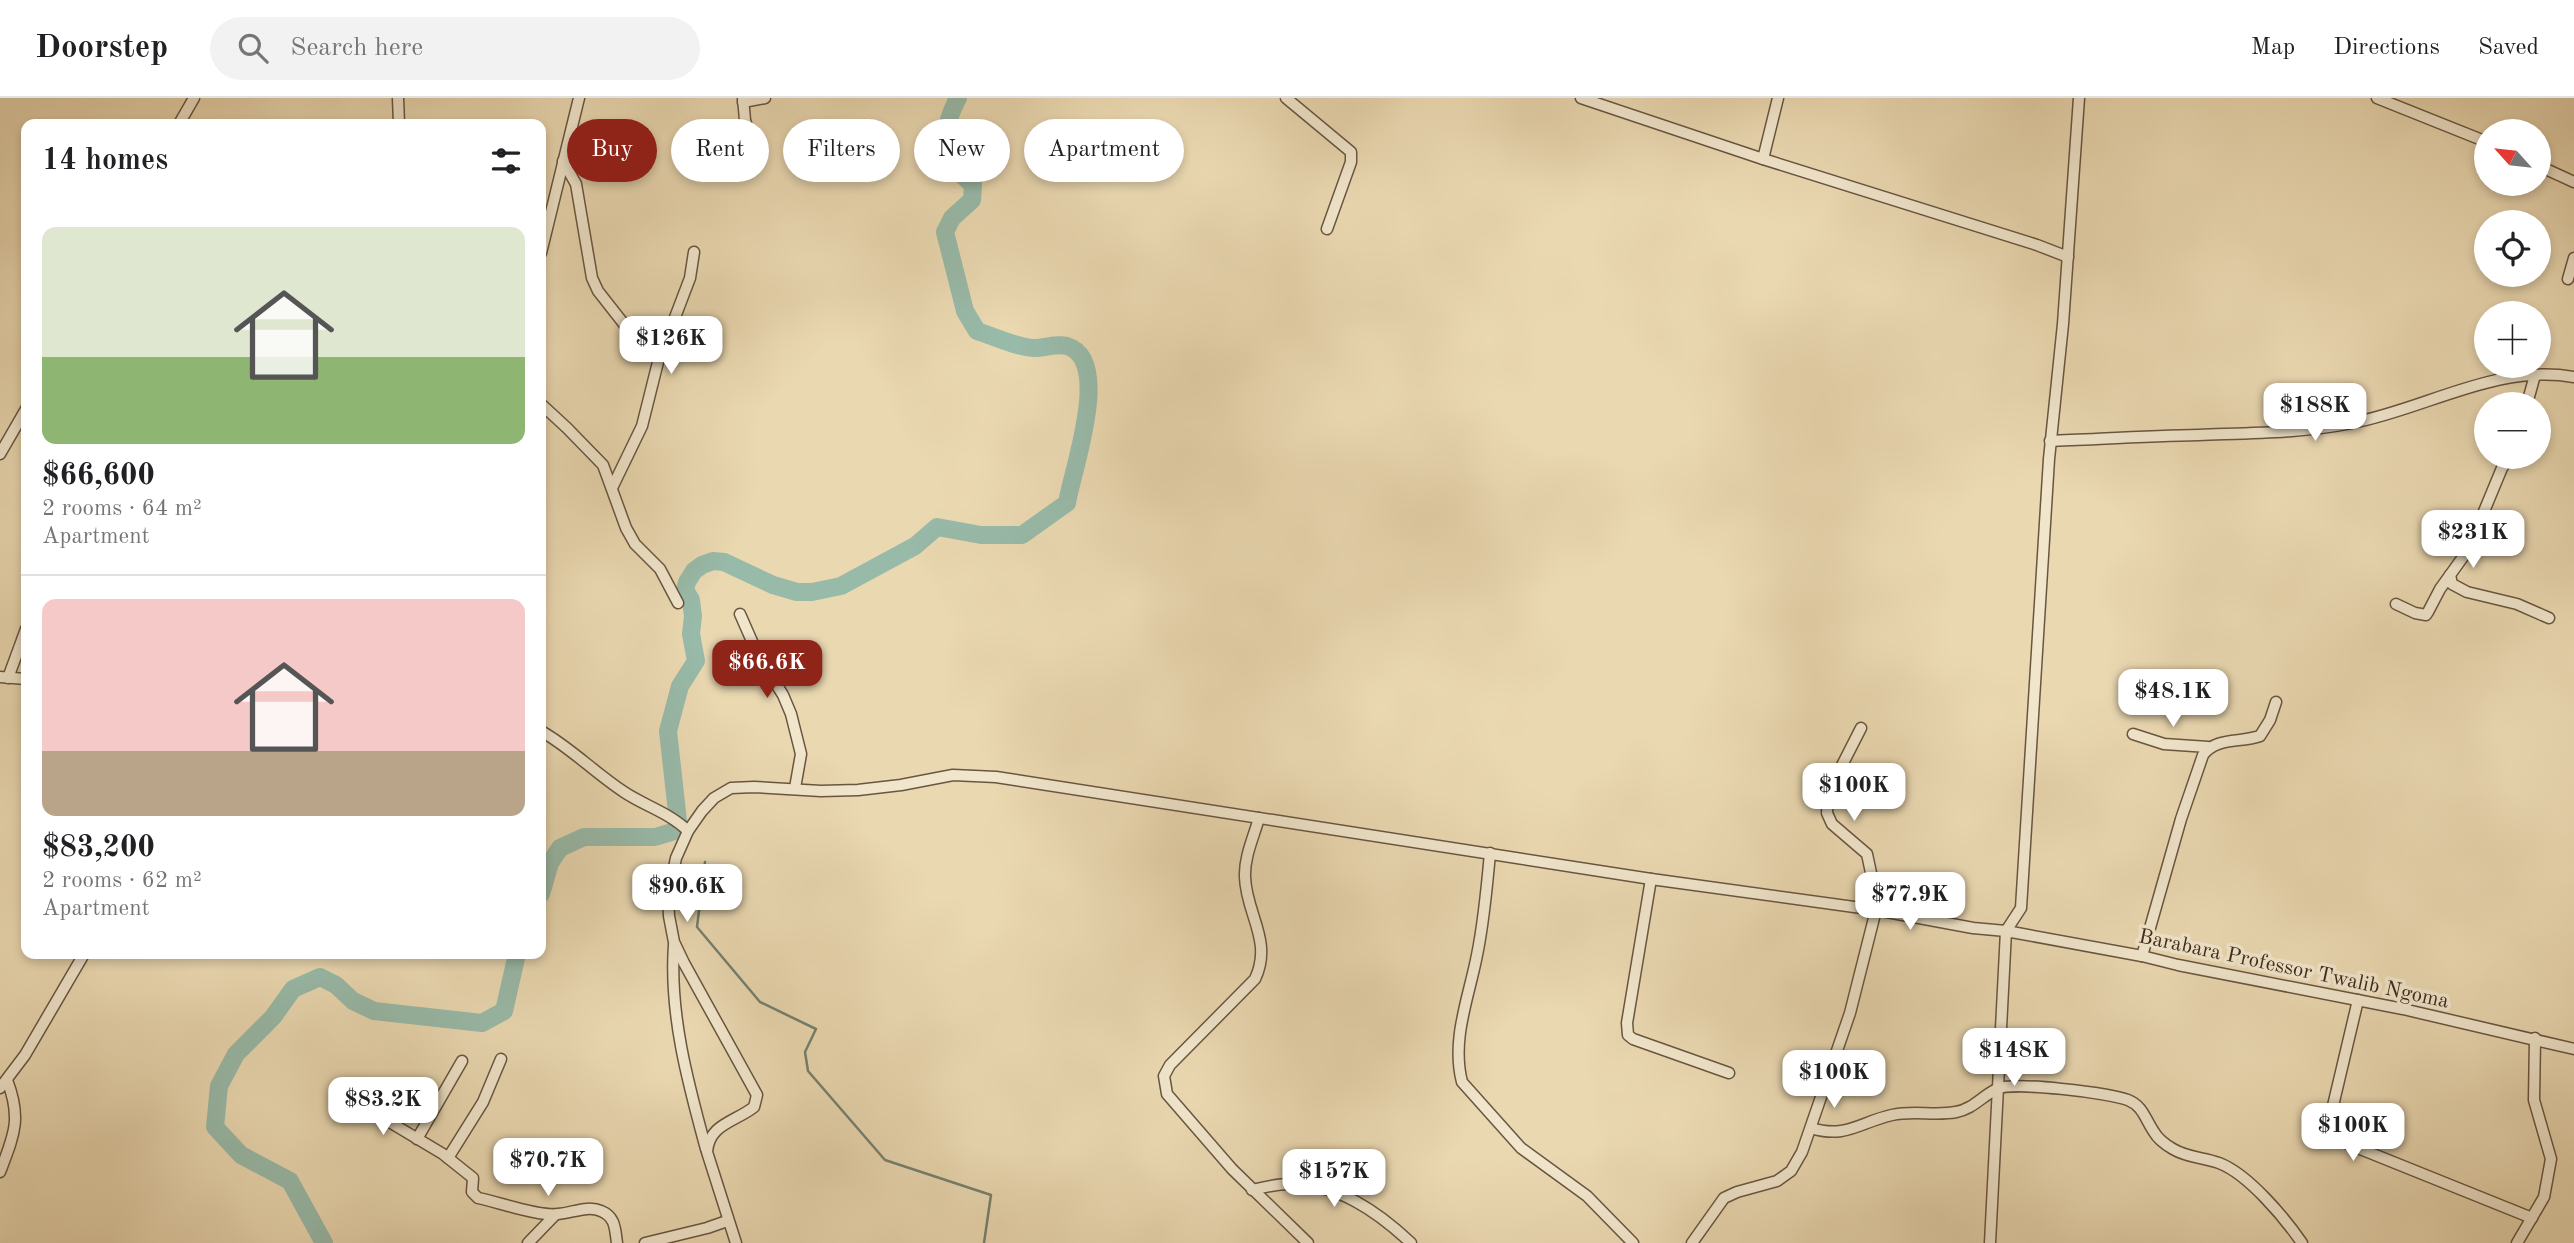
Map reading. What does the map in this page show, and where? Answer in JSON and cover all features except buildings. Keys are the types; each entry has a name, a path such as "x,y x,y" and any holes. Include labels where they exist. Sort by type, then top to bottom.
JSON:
{"street":[{"path":"182,119 194,98"},
{"path":"398,98 399,119"},
{"path":"546,232 579,98"},
{"path":"745,119 743,100 765,98"},
{"path":"1286,98 1351,152 1352,162 1327,229"},
{"path":"1581,98 1604,102 1763,159 2068,257"},
{"path":"1763,159 1777,98"},
{"path":"1990,1243 2006,931 2021,908 2050,441 2068,257 2079,98"},
{"path":"2377,98 2474,137"},
{"path":"2409,110 2414,98"},
{"path":"563,161 576,184 592,278 598,291 631,333"},
{"path":"2552,172 2574,182"},
{"path":"612,488 642,426 658,362 690,278 694,252"},
{"path":"2568,279 2574,258"},
{"path":"2551,374 2574,377"},
{"path":"2050,441 2274,433 2352,423 2504,378"},
{"path":"546,409 603,466 626,528 635,544 660,569 678,603"},
{"path":"0,454 21,418"},
{"path":"2396,604 2426,615 2468,550 2502,469"},
{"path":"2450,575 2452,584 2467,592 2517,604 2549,618"},
{"path":"740,614 758,655 783,695 791,714 801,754 795,788"},
{"path":"4,678 21,640"},
{"path":"2133,734 2164,744 2208,747 2259,736 2270,720 2276,702"},
{"path":"1692,1243 1724,1198 1777,1181 1791,1171 1811,1128 1850,1013 1877,910 1867,854 1832,824 1827,813 1832,785 1861,728"},
{"path":"546,734 626,794 678,821 688,831"},
{"path":"2142,956 2181,819 2208,747"},
{"name":"Barabara Professor Twalib Ngoma","path":"674,942 668,896 676,858 688,831 702,811 714,798 731,788 858,790 953,775 996,776 1651,879 2006,931 2358,1000 2574,1049"},
{"path":"1259,818 1245,875 1262,945 1261,965 1255,979 1170,1065 1164,1076 1167,1094 1252,1190 1308,1243"},
{"path":"1490,853 1486,902 1477,956 1459,1033 1458,1068 1462,1082 1521,1148 1587,1196 1633,1243"},
{"path":"1651,879 1627,1023 1628,1035 1729,1073"},
{"path":"674,942 757,1095 751,1110 728,1121 711,1135 707,1152"},
{"path":"674,942 673,964 682,1053 707,1152 736,1243"},
{"path":"0,1172 13,1136 17,1112 4,1084 25,1055 81,959"},
{"path":"2358,1000 2332,1110 2338,1135 2348,1144 2532,1218"},
{"path":"2517,1243 2544,1196 2551,1159 2534,1100 2535,1038"},
{"path":"448,1158 483,1102 501,1059"},
{"path":"417,1139 462,1062"},
{"path":"1811,1128 1837,1132 1853,1130 1893,1115 1955,1112 1979,1102 1998,1087 2048,1087 2126,1099 2135,1103 2146,1116 2158,1137 2185,1156 2217,1162 2240,1176 2278,1213 2300,1242"},
{"path":"336,1090 448,1158 473,1178 472,1192 478,1198 555,1215 587,1209 601,1211 612,1220 617,1243"},
{"path":"1252,1190 1287,1183 1329,1189 1375,1213 1412,1243"},
{"path":"528,1243 555,1215"},
{"path":"645,1243 727,1221"}],"waterway":[{"path":"546,877 550,863 560,848 584,837 655,837 675,831 678,821 668,731 680,686 696,661 691,634 691,600 685,590 694,571 702,565 713,561 724,562 773,585 797,592 812,592 841,586 915,546 937,527 981,535 1022,535 1067,503 1086,418 1089,393 1087,372 1080,355 1067,346 1020,346 977,331 965,311 945,232 952,218 972,200 973,185 954,165 946,145 945,134 958,98"},
{"path":"705,862 697,927 760,1002 816,1029 805,1052 808,1071 885,1160 991,1195 984,1243"},
{"path":"324,1243 290,1181 241,1155 215,1127 219,1086 236,1054 273,1017 293,989 320,977 336,985 353,1001 374,1011 482,1023 504,1011 516,959"}]}
